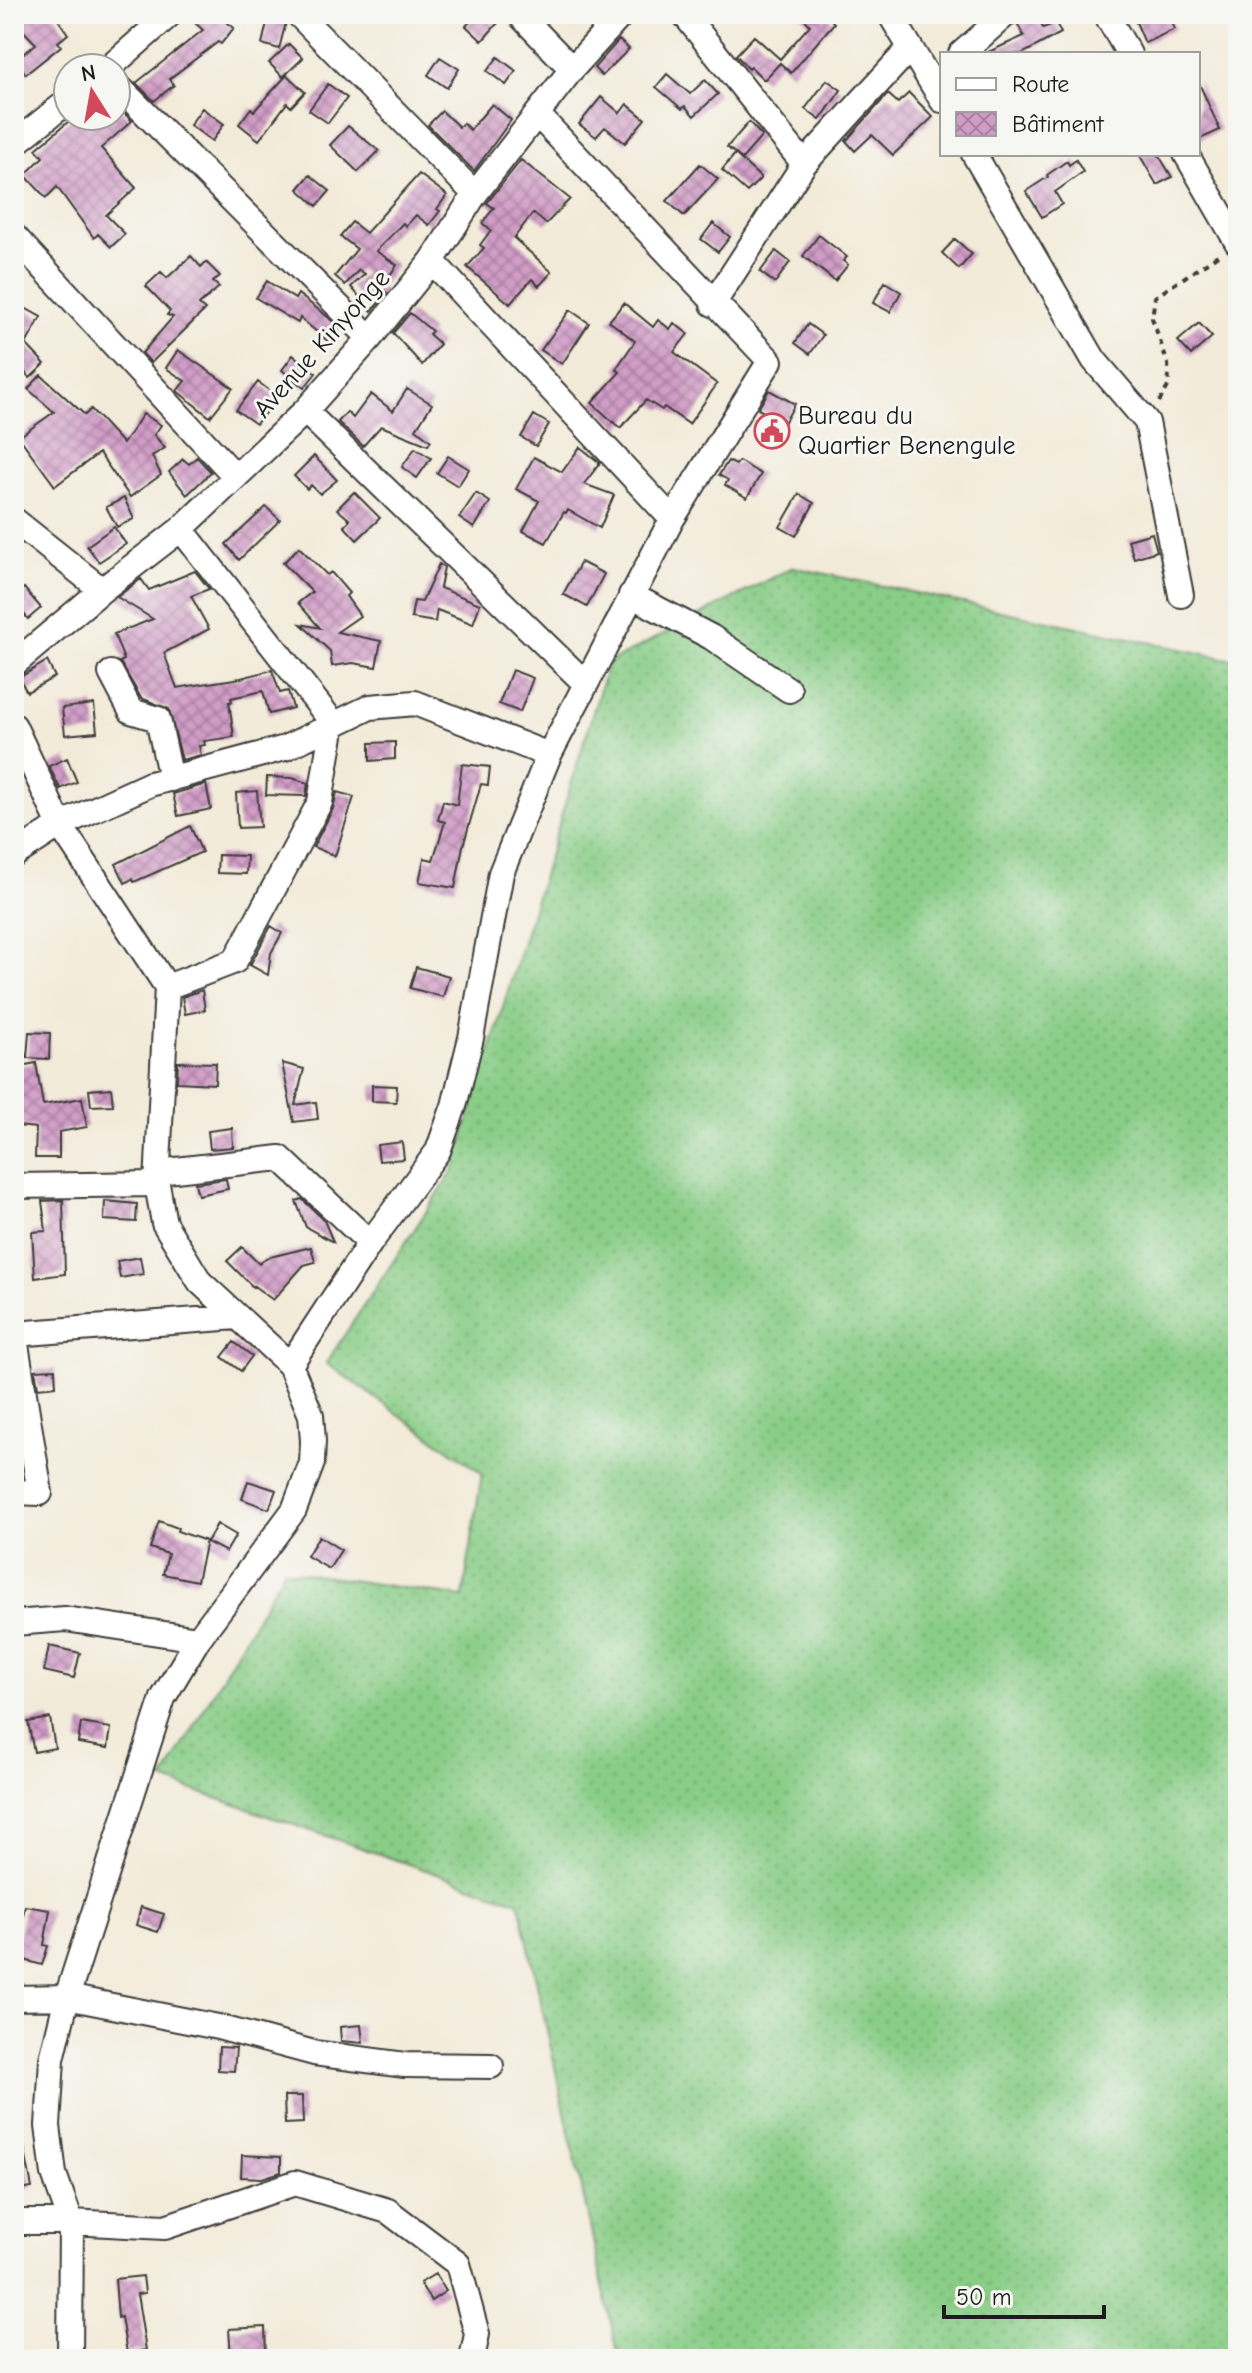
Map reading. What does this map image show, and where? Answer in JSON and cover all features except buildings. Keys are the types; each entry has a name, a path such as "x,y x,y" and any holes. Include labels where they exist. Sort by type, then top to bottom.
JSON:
{"street":[{"path":"127,52 170,14"},
{"path":"298,14 475,194"},
{"path":"519,14 572,69"},
{"name":"Avenue Kinyonge","path":"14,664 181,529 305,411 370,338 432,261 475,194 572,69 622,14"},
{"path":"684,14 804,164"},
{"path":"890,14 910,48 938,84"},
{"path":"963,52 1006,14"},
{"path":"1106,14 1128,52"},
{"path":"713,304 804,164 910,48"},
{"path":"132,100 370,338"},
{"path":"14,144 52,114"},
{"path":"290,1365 370,1243 438,1151 454,1106 471,1038 501,873 549,755 672,519 770,361 537,114"},
{"path":"975,156 1094,360 1147,422 1181,595"},
{"path":"1187,156 1237,242"},
{"path":"14,236 236,477"},
{"path":"432,261 672,519"},
{"path":"305,411 586,684"},
{"path":"14,520 102,590"},
{"path":"167,987 235,961 320,802 333,723 181,529"},
{"path":"631,595 711,637 789,690"},
{"path":"111,673 131,711 158,719 171,779"},
{"path":"14,855 60,825 150,784 285,748 370,707 415,703 549,755"},
{"path":"14,726 60,825 167,987 158,1178 164,1223 200,1282 290,1365 311,1415 312,1463 294,1510 198,1639 163,1698 67,1997 52,2059 48,2126 54,2174 71,2222 70,2359"},
{"path":"14,1186 158,1178 280,1158 370,1243"},
{"path":"14,1492 40,1493 14,1333 237,1317"},
{"path":"14,1623 65,1619 198,1639"},
{"path":"14,1998 67,1997 218,2027 314,2053 405,2065 491,2066"},
{"path":"14,2222 165,2227 295,2183 388,2211 458,2264 477,2334 472,2359"}],"path":[{"path":"1147,422 1169,385 1168,364 1152,318 1155,297 1237,242"}],"green space":[{"path":"793,567 1238,661 1238,2359 619,2359 519,1902 163,1780 284,1570 463,1597 482,1473 326,1363 453,1171 608,663"}],"place":[{"name":"Bureau du Quartier Benengule","path":"772,431"}]}
